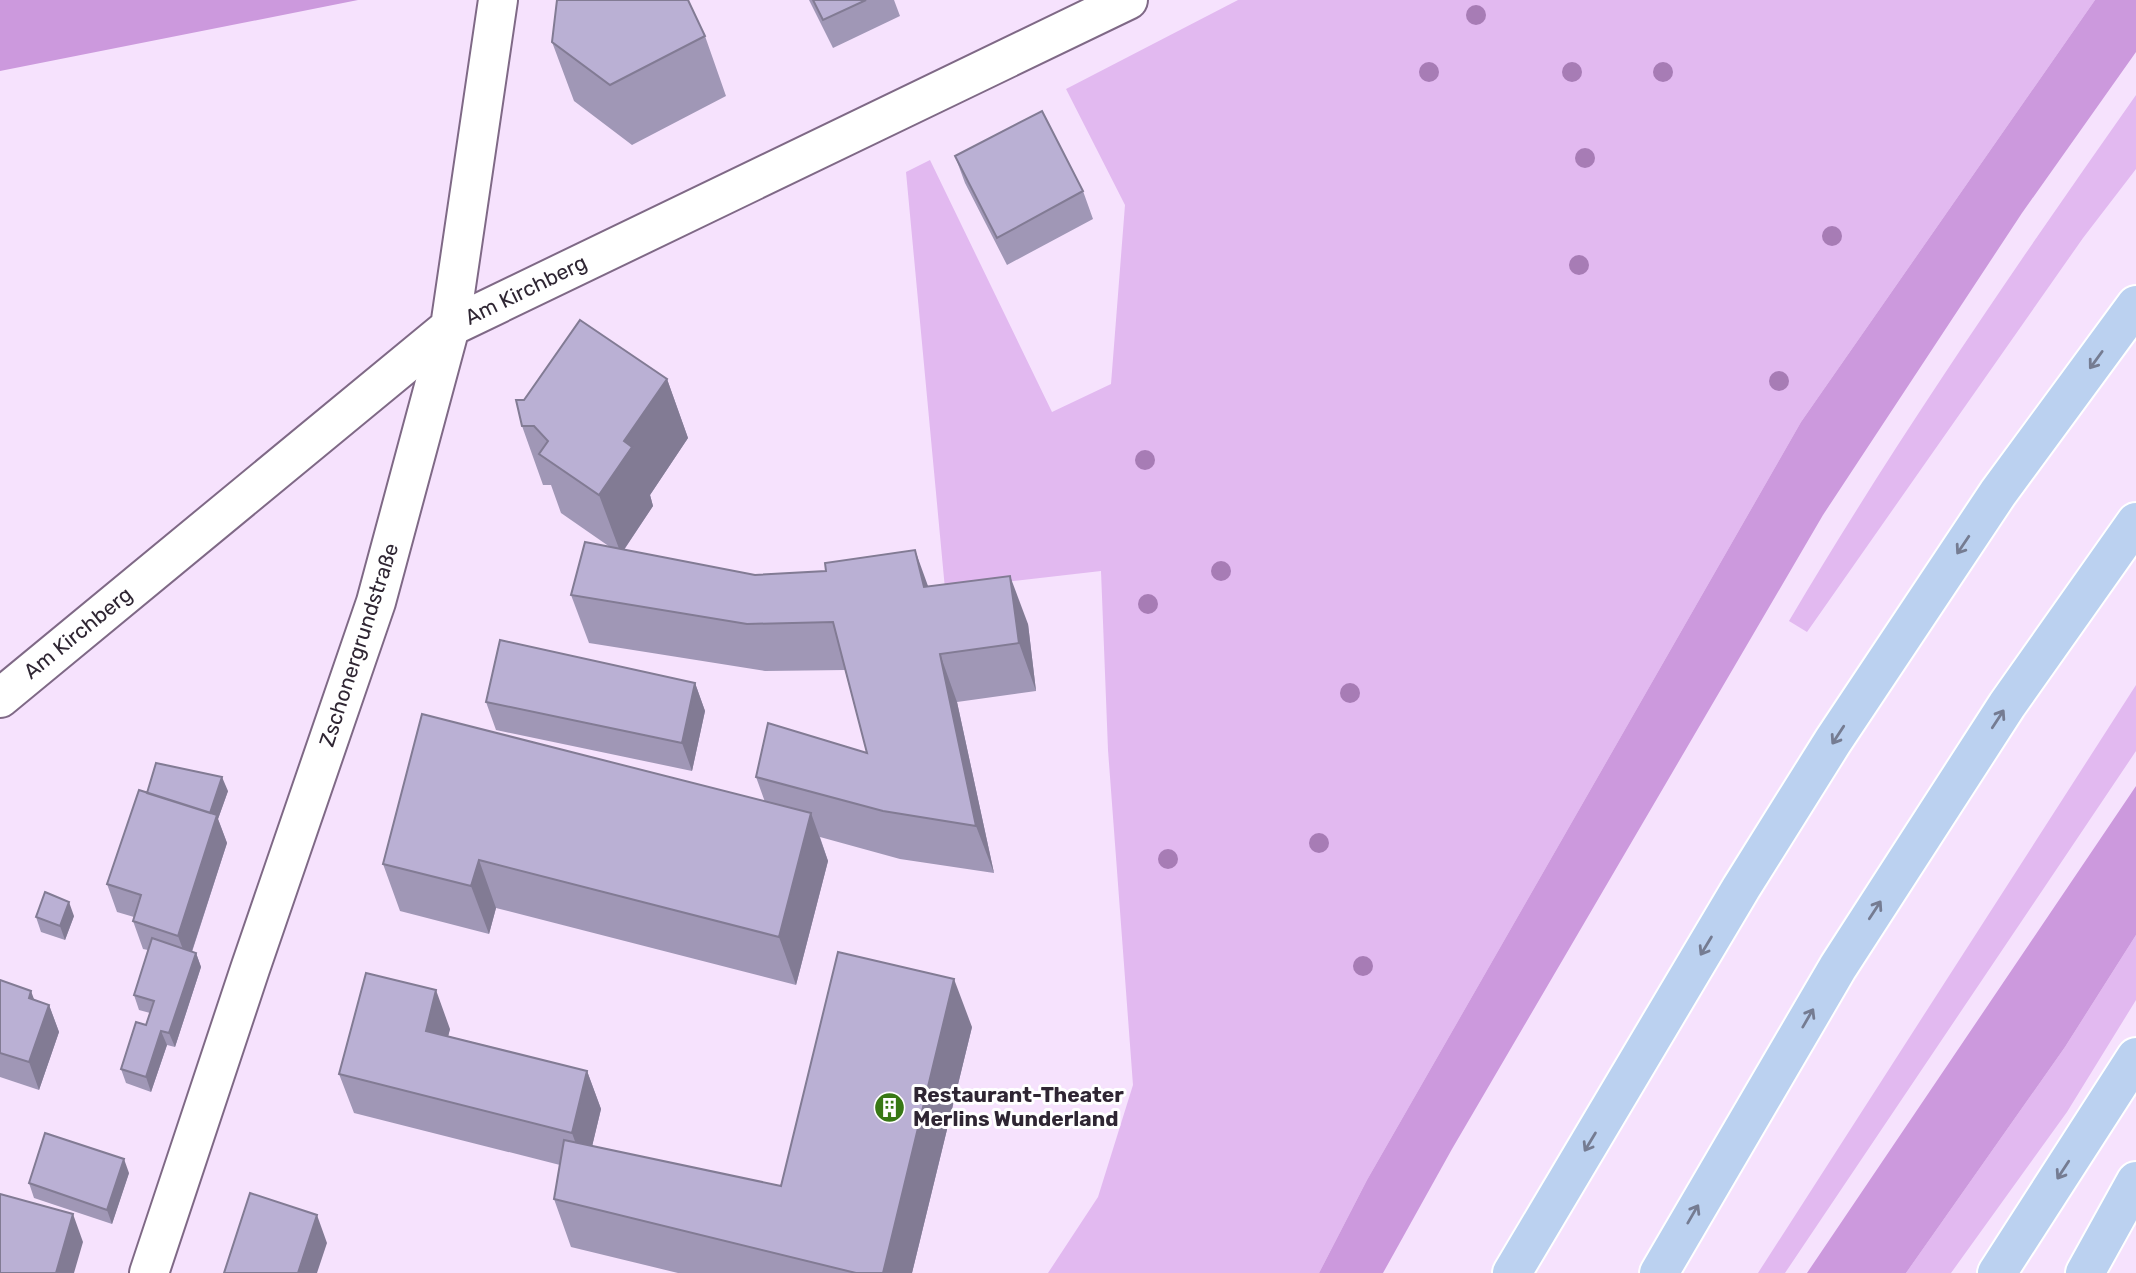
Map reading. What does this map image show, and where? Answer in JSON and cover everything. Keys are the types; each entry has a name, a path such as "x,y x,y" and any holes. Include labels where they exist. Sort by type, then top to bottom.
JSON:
{"highway":[{"path":"1511,1273 1734,899 1833,741 1998,493 2136,305"},
{"path":"1659,1273 1845,956 2007,705 2136,522"},
{"path":"1997,1273 2136,1057"},
{"path":"2085,1273 2136,1181"}],"street":[{"name":"Zschonergrundstraße","path":"149,1273 376,602 450,327 498,0"},
{"name":"Am Kirchberg","path":"0,698 450,327 1128,0"}],"shaded area":[{"path":"0,0 358,0 0,71"},
{"path":"1238,0 2095,0 1801,422 1367,1180 1319,1273 1048,1273 1098,1197 1133,1085 1108,750 1101,571 945,589 906,172 930,160 1052,412 1111,384 1125,205 1066,89"},
{"path":"2095,0 2136,0 2136,52 2022,213 1823,515 1452,1149 1383,1273 1319,1273 1367,1180 1801,422"},
{"path":"2136,95 2136,169 2083,238 1807,632 1789,621 1871,487 1957,355"},
{"path":"2136,685 2136,751 1785,1273 1758,1273"},
{"path":"2136,786 2136,935 2065,1047 1906,1273 1807,1273"},
{"path":"2136,935 2136,1000 2067,1112 1951,1273 1906,1273 2065,1047"}],"building":[{"path":"557,0 688,0 705,36 610,85 552,42"},
{"path":"813,0 866,0 823,20"},
{"path":"1042,111 1083,191 997,238 955,156"},
{"path":"580,320 667,379 624,441 632,447 599,495 539,454 548,441 534,426 522,426 516,400 524,400"},
{"path":"585,542 755,575 826,571 825,563 915,550 924,587 1010,576 1019,643 940,654 976,826 883,811 756,777 768,723 867,753 833,622 747,624 571,595"},
{"path":"500,640 695,683 682,743 486,702"},
{"path":"422,714 811,813 779,937 479,860 471,886 383,864"},
{"path":"156,763 222,777 210,813 147,793"},
{"path":"139,790 217,815 178,936 133,921 141,895 107,884"},
{"path":"45,892 69,902 60,926 36,917"},
{"path":"152,938 196,953 169,1033 161,1031 146,1077 121,1069 136,1022 146,1025 154,1001 134,995"},
{"path":"838,952 954,979 883,1273 856,1273 554,1199 564,1140 781,1186"},
{"path":"366,973 436,990 426,1031 587,1071 572,1133 339,1074"},
{"path":"0,980 31,991 29,998 49,1005 29,1062 0,1053"},
{"path":"45,1133 124,1159 107,1210 29,1183"},
{"path":"250,1193 317,1215 298,1273 224,1273"},
{"path":"0,1194 73,1214 56,1273 0,1273"}],"place":[{"name":"Restaurant-Theater Merlins Wunderland","path":"890,1107"}]}
